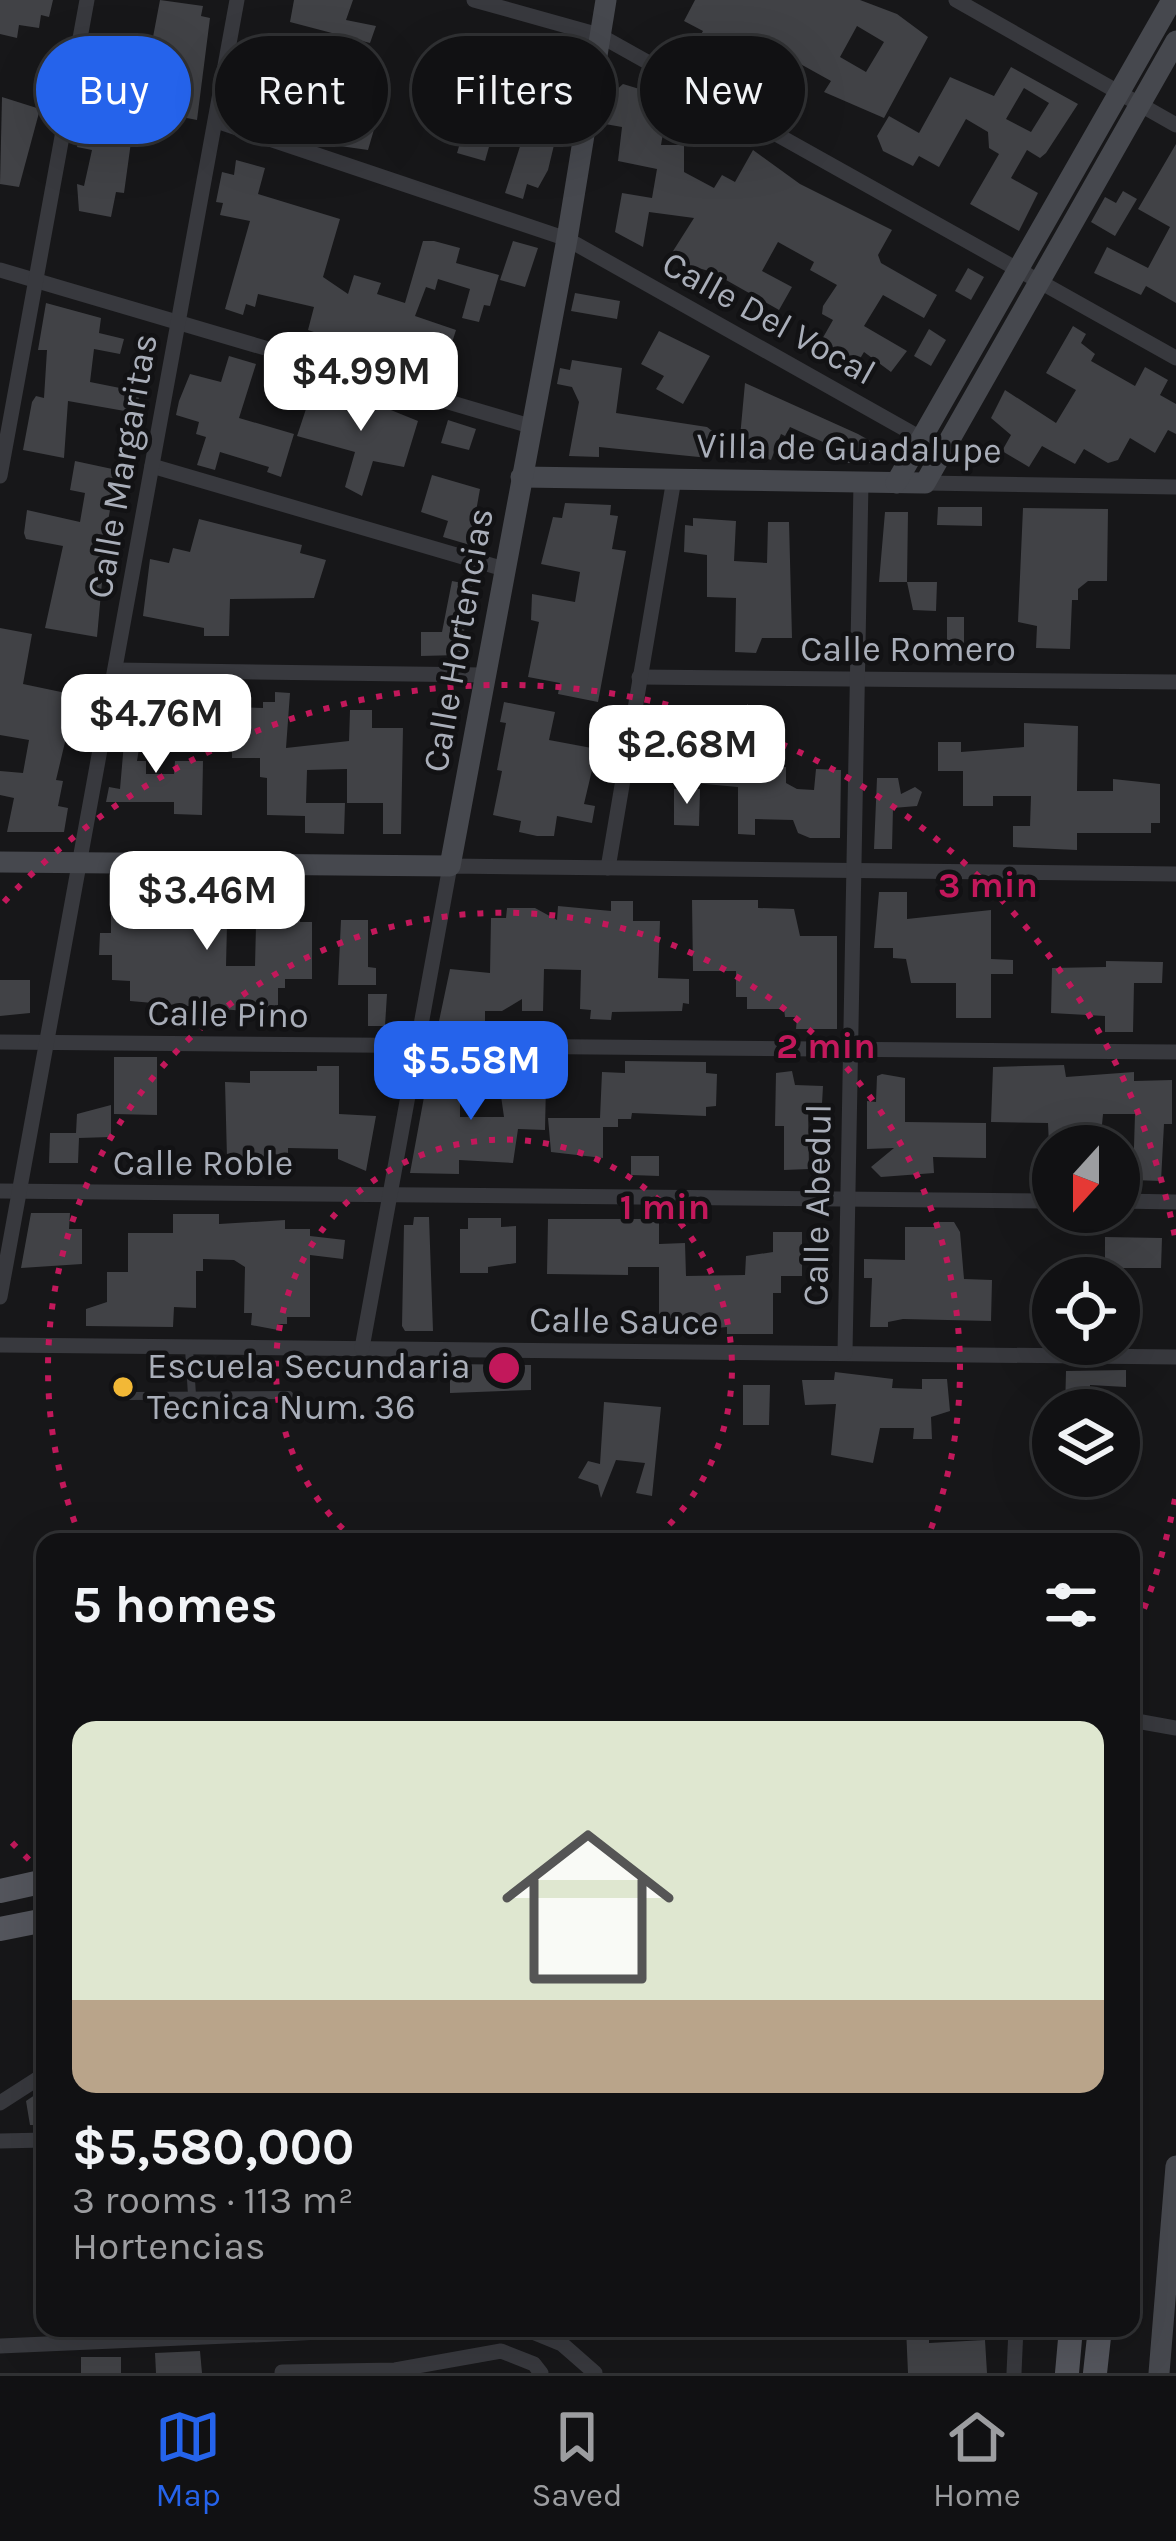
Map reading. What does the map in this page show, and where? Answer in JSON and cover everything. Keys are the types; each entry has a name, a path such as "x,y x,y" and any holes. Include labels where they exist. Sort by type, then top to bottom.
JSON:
{"main road":[{"path":"0,1891 36,1883"},
{"path":"0,1928 36,1922"},
{"path":"1067,2373 1070,2337"},
{"path":"1094,2373 1099,2337"}],"street":[{"path":"0,476 86,0"},
{"name":"Calle Margaritas","path":"231,36 237,0"},
{"path":"474,0 599,35 1176,358"},
{"name":"Calle Hortencias","path":"450,866 567,239 606,0"},
{"path":"956,0 1176,125"},
{"path":"896,483 1172,0"},
{"path":"925,483 1176,41"},
{"name":"Calle Margaritas","path":"0,1297 215,126"},
{"name":"Calle Del Vocal","path":"284,144 567,239 942,450"},
{"path":"0,270 530,426"},
{"path":"152,466 504,569"},
{"name":"Villa de Guadalupe","path":"521,477 1176,487"},
{"path":"608,868 674,479"},
{"name":"Calle Abedul","path":"845,1353 861,482"},
{"path":"115,670 484,675"},
{"name":"Calle Romero","path":"640,677 1176,682"},
{"path":"0,862 1176,874"},
{"path":"362,1348 450,866"},
{"name":"Calle Pino","path":"0,1042 1176,1052"},
{"name":"Calle Roble","path":"0,1191 1032,1201"},
{"path":"1140,1201 1176,1202"},
{"name":"Calle Sauce","path":"0,1345 1176,1357"},
{"path":"1140,1722 1176,1728"},
{"path":"0,2103 36,2080"},
{"path":"0,2141 36,2140"},
{"path":"1160,2373 1176,2166"},
{"path":"0,2346 206,2337"},
{"path":"545,2337 562,2344 595,2373"},
{"path":"1014,2373 1016,2337"},
{"path":"282,2372 395,2370 501,2351 534,2364 541,2373"}],"lane":[{"path":"189,1346 192,1395"},
{"path":"129,1396 289,1395"}],"building":[{"path":"0,0 53,0 49,17 41,15 39,28 19,25 17,38 0,34"},
{"path":"160,0 203,6 201,16 210,18 197,120 191,119 191,36 153,36"},
{"path":"294,0 353,0 346,20 376,26 372,36 343,36 290,22"},
{"path":"695,0 860,0 897,14 928,37 884,118 824,92 831,81 805,67 805,36 700,36 703,31 684,21","holes":["857,26 884,42 866,72 840,57"]},
{"path":"1011,67 1078,104 1046,153 1040,158 1027,150 1011,178 1038,193 1019,231 970,204 999,154 989,148 988,132 966,119 939,167 919,156 913,166 883,151 877,136 889,116 919,133 950,77 994,96","holes":["1024,88 1049,103 1031,132 1006,119"]},
{"path":"623,84 640,89 640,144 684,145 684,172 714,188 722,175 735,182 753,150 800,184 892,230 878,255 881,263 937,295 924,318 883,295 864,326 907,351 891,372 864,352 858,362 821,341 833,320 822,314 823,306 837,285 810,270 814,262 778,242 762,271 792,287 779,310 712,272 668,259 694,218 649,212 643,247 615,232 622,193 652,198 657,169 618,161 622,127 616,126 616,90"},
{"path":"2,97 36,108 36,124 19,187 0,184"},
{"path":"131,144 124,193 116,192 111,217 79,211 77,184 84,186 92,150 77,147"},
{"path":"341,144 370,144 368,150"},
{"path":"460,144 490,144 485,161 457,153"},
{"path":"521,144 554,144 538,188 527,184 523,199 505,193"},
{"path":"1176,144 1176,303 1146,286 1141,295 1094,273 1107,247 1148,268 1170,227 1138,209"},
{"path":"236,160 265,168 258,194 340,219 323,277 348,294 354,275 381,283 377,294 405,303 423,241 460,248 456,263 499,275 490,306 484,305 479,322 462,318 470,289 438,279 435,290 426,287 415,316 456,330 449,352 439,349 431,379 414,374 418,360 382,349 378,364 350,356 343,342 308,330 314,307 258,294 255,307 246,304 243,315 225,309 250,221 220,215 223,203 216,202 222,172 234,175"},
{"path":"1123,191 1137,199 1115,236 1091,222 1105,197 1116,203"},
{"path":"513,241 538,248 525,287 500,280"},
{"path":"968,268 984,277 971,300 955,291"},
{"path":"575,293 620,301 617,319 571,311"},
{"path":"46,303 101,318 99,333 124,339 120,354 94,349 90,382 140,392 136,413 68,401 64,458 23,450 32,402 36,396 44,398 47,350 38,350"},
{"path":"1073,326 1086,334 1081,343 1095,354 1091,361 1135,386 1145,367 1168,380 1160,395 1176,404 1176,434 1168,430 1155,453 1130,438 1118,460 1108,463 1084,449 1075,464 1042,446 1029,467 1002,451 1011,435 991,418 1005,390 1056,423 1076,390 1046,373"},
{"path":"929,329 946,340 931,366 914,356"},
{"path":"659,331 710,356 683,404 656,389 664,376 641,364"},
{"path":"229,356 256,364 239,418 294,434 281,477 267,472 269,467 220,452 215,470 197,465 206,437 196,434 199,422 176,415 179,401 190,374 221,382"},
{"path":"572,360 622,368 616,413 707,427 716,434 709,458 599,447 599,457 569,456 579,402 572,387 557,384 560,368 570,370"},
{"path":"745,383 858,434 888,451 887,463 842,463 845,452 790,427 785,436 781,434 771,460 739,448"},
{"path":"339,389 418,421 404,467 373,461 362,496 345,487 355,452 297,436 308,403 331,410"},
{"path":"448,420 476,429 469,450 441,443"},
{"path":"75,461 131,473 122,507 111,505 99,567 113,569 110,584 102,582 97,637 45,628 63,546 26,539 24,533 27,510 80,522 85,493 70,490"},
{"path":"432,475 480,489 470,545 443,537 448,521 421,512"},
{"path":"565,503 611,505 610,515 618,516 612,549 626,551 598,702 558,694 560,683 528,677 539,622 531,620 532,594 575,602 580,572 541,564 553,517 562,518"},
{"path":"938,507 982,507 982,526 937,525"},
{"path":"1023,508 1108,509 1107,581 1088,581 1078,589 1078,600 1072,600 1070,649 1036,648 1037,626 1018,622"},
{"path":"885,512 908,512 907,582 879,582"},
{"path":"693,518 736,521 734,561 767,563 768,522 789,522 792,638 762,638 756,653 735,652 736,598 707,597 707,555 684,552 685,525 693,526"},
{"path":"199,519 302,545 300,553 326,560 314,598 230,599 229,636 204,636 204,628 143,616 150,559 169,563 173,548 190,552"},
{"path":"452,581 472,585 460,655 421,656 421,632 442,632"},
{"path":"907,582 937,582 936,611 913,610"},
{"path":"947,617 964,617 964,645 947,645"},
{"path":"0,628 32,634 23,684 85,697 81,719 71,717 56,780 63,781 58,806 68,808 64,832 7,832 14,798 0,795 0,771 23,773 29,740 0,735"},
{"path":"275,692 290,693 286,748 349,741 350,710 372,710 372,728 403,728 401,834 383,834 383,803 347,803 347,769 307,770 306,803 345,803 344,834 305,833 305,816 267,815 267,778 260,777 260,758 232,758 232,707 263,708 263,702 275,702"},
{"path":"504,702 555,712 549,740 597,749 584,804 595,806 592,823 557,816 554,836 537,836 519,832 521,821 493,815 502,771 497,770 506,723 500,722"},
{"path":"748,704 748,722 759,723 759,767 786,767 786,783 814,790 816,769 841,770 840,838 810,838 798,833 793,820 755,819 755,835 738,834 738,787 694,783 694,766 730,766 730,720"},
{"path":"127,708 145,711 137,761 146,761 146,774 174,774 175,761 203,761 202,815 174,814 174,802 106,802 109,787 120,789"},
{"path":"1024,723 1078,726 1077,791 1113,791 1113,779 1160,784 1160,823 1151,823 1151,833 1077,833 1077,850 1013,847 1013,826 1030,826 1031,796 993,796 993,806 963,806 963,771 938,771 938,742 961,742 961,752 1024,747"},
{"path":"654,724 674,728 667,764 643,759"},
{"path":"877,778 898,778 901,794 915,787 922,792 917,806 893,808 892,849 874,849"},
{"path":"674,789 700,789 699,826 674,825"},
{"path":"879,892 907,892 907,919 991,910 991,959 1013,960 1013,974 991,974 991,1018 956,1018 956,983 911,983 906,959 893,958 893,948 874,948"},
{"path":"111,894 170,895 170,912 200,913 200,907 273,911 272,896 300,896 300,922 312,922 312,979 285,979 285,988 278,988 278,1014 130,1001 130,981 112,980 112,955 99,955 100,933 111,933","holes":["227,925 256,925 255,966 226,966"]},
{"path":"692,900 758,900 758,908 794,909 800,936 837,936 837,1029 796,1029 797,1017 785,1017 784,1009 747,1009 747,997 736,997 736,971 693,971"},
{"path":"611,901 633,901 633,921 660,921 658,978 689,979 689,1004 683,1003 682,1011 612,1012 611,1020 590,1019 591,1010 580,1009 581,970 544,969 543,1011 522,1011 522,999 502,1011 485,1011 485,1027 438,1026 450,969 490,973 491,918 506,918 507,908 535,908 557,920 558,906 611,911"},
{"path":"341,920 368,920 368,967 376,968 376,985 338,985"},
{"path":"1106,961 1163,962 1162,983 1134,983 1133,1032 1105,1032 1105,1016 1051,1013 1052,968 1106,967"},
{"path":"0,980 30,980 30,1013 0,1016"},
{"path":"368,994 387,994 385,1026 368,1026"},
{"path":"114,1057 157,1057 157,1115 114,1114"},
{"path":"431,1059 460,1060 460,1117 504,1117 500,1089 546,1083 545,1130 518,1129 513,1163 459,1160 459,1174 410,1173"},
{"path":"625,1061 706,1062 706,1073 717,1074 716,1106 706,1107 706,1116 632,1113 631,1119 618,1119 618,1127 603,1127 603,1158 551,1152 548,1118 600,1118 602,1072 625,1073"},
{"path":"1064,1065 1066,1077 1134,1072 1134,1081 1172,1080 1172,1124 1164,1124 1161,1181 1140,1180 1140,1125 1135,1125 1135,1114 1103,1114 1102,1125 991,1122 993,1067"},
{"path":"317,1066 339,1066 339,1114 376,1116 366,1171 338,1159 338,1149 288,1148 288,1155 270,1154 270,1160 227,1158 225,1082 250,1083 250,1071 317,1071"},
{"path":"792,1071 795,1085 823,1086 822,1104 808,1103 809,1169 784,1170 784,1126 775,1126 776,1073"},
{"path":"877,1076 905,1078 905,1122 986,1123 986,1158 933,1157 934,1173 881,1177 871,1167 894,1148 867,1149 867,1101 876,1102"},
{"path":"111,1105 111,1137 79,1138 78,1163 49,1163 50,1133 76,1133 77,1114"},
{"path":"631,1156 659,1156 659,1176 631,1175"},
{"path":"31,1213 70,1213 69,1229 82,1229 82,1264 21,1268"},
{"path":"173,1214 219,1214 219,1224 285,1220 285,1229 310,1229 310,1236 345,1240 343,1259 310,1255 310,1317 287,1317 287,1324 277,1324 278,1330 251,1325 252,1313 244,1313 245,1267 234,1260 203,1259 203,1271 196,1271 196,1308 174,1307 173,1327 86,1326 86,1309 107,1302 107,1272 128,1272 128,1233 173,1233"},
{"path":"414,1217 429,1217 433,1331 405,1331 402,1326 404,1225 413,1225"},
{"path":"468,1218 501,1218 501,1227 516,1226 516,1263 488,1267 488,1273 460,1273 460,1229 468,1229"},
{"path":"548,1219 659,1219 659,1244 685,1243 686,1276 745,1275 746,1256 773,1252 773,1232 802,1232 802,1276 781,1276 781,1293 773,1293 773,1334 727,1334 727,1327 716,1328 716,1318 659,1318 659,1267 628,1267 628,1275 547,1274"},
{"path":"934,1222 954,1222 960,1232 964,1279 992,1280 991,1321 903,1319 888,1322 888,1327 870,1327 872,1278 864,1278 864,1259 905,1260 905,1227 935,1227"},
{"path":"1105,1237 1162,1238 1161,1268 1140,1268 1140,1257 1105,1257"},
{"path":"450,1364 531,1365 531,1390 450,1393"},
{"path":"1126,1370 1126,1387 1066,1389 1066,1371"},
{"path":"835,1372 893,1379 892,1388 922,1389 922,1379 947,1379 950,1411 931,1417 932,1439 913,1439 914,1428 880,1428 873,1463 831,1455 836,1404 805,1405 802,1380 834,1380"},
{"path":"743,1385 770,1385 769,1425 743,1425"},
{"path":"604,1402 661,1407 652,1496 636,1493 645,1463 616,1460 601,1498 598,1485 578,1478 588,1461 600,1464"},
{"path":"36,2094 36,2125 30,2125 26,2101"},
{"path":"906,2337 929,2337 929,2343 985,2340 987,2373 908,2373"},
{"path":"200,2351 202,2373 156,2373 155,2353"},
{"path":"81,2357 121,2357 121,2373 81,2373"}],"place":[{"name":"Escuela Secundaria Tecnica Num. 36","path":"123,1387"}]}
